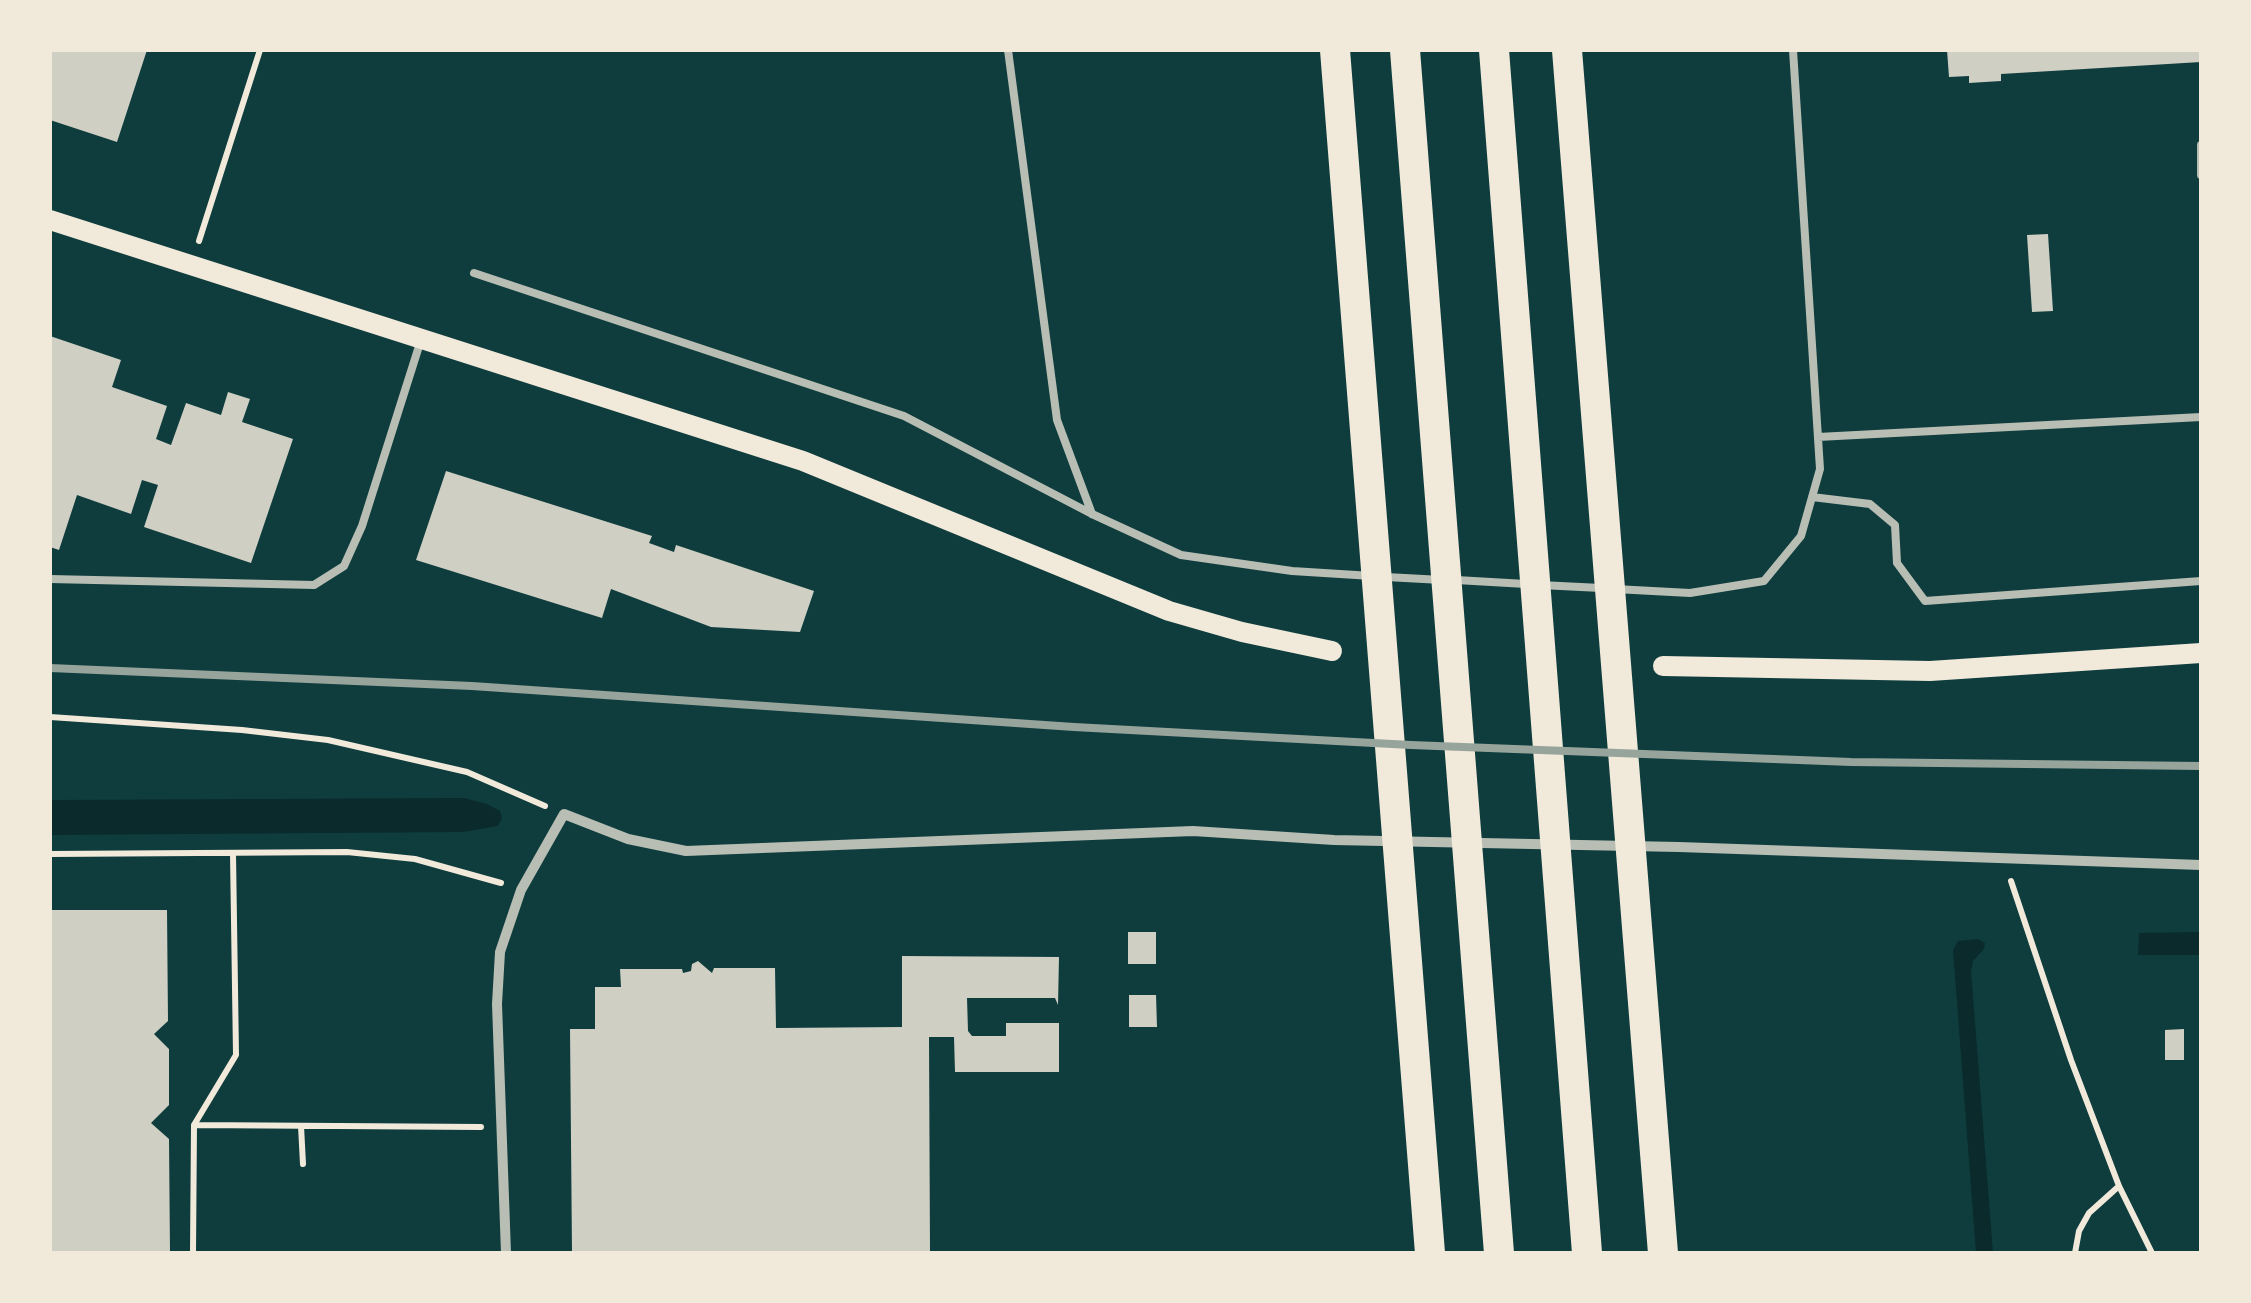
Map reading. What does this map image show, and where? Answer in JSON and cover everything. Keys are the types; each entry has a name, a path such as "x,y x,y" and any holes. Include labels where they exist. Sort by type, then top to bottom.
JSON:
{"highway":[{"path":"1334,50 1430,1253"},
{"path":"1406,50 1499,1253"},
{"path":"1494,50 1587,1253"},
{"path":"1566,50 1663,1253"}],"main road":[{"path":"50,220 804,461 1169,610 1242,632 1332,651"},
{"path":"1662,666 1930,671 2201,653"}],"street":[{"path":"506,1253 497,1004 500,952 521,890 564,814 628,839 686,852 1192,831 1334,840 1680,847 2201,866"}],"lane":[{"path":"1008,50 1057,420 1092,514"},
{"path":"474,273 904,416 1092,514 1181,555 1292,572 1690,593 1764,582 1800,536 1820,469 1793,50"},
{"path":"2201,144 2201,175"},
{"path":"50,580 314,584 344,566 362,526 421,340"},
{"path":"1818,437 2201,417"},
{"path":"1812,496 1870,504 1894,524 1897,563 1926,601 2201,582"}],"path":[{"path":"192,266 260,50"},
{"path":"50,717 328,740 467,772 564,814"},
{"path":"50,854 347,852 447,866 521,890"},
{"path":"193,1253 194,1125 236,1055 233,854"},
{"path":"2004,861 2071,1060 2120,1186 2152,1253"},
{"path":"194,1125 502,1127"},
{"path":"302,1126 303,1164"},
{"path":"2075,1253 2089,1213 2120,1186"}],"water":[{"path":"464,798 500,811 498,826 463,832 50,835 50,800"},
{"path":"2201,932 2201,955 2138,955 2139,933"},
{"path":"1978,939 1985,943 1984,949 1973,961 1971,971 1993,1253 1976,1253 1953,950 1958,941"}],"building":[{"path":"50,50 147,50 117,142 50,120"},
{"path":"1947,50 2201,50 2201,62 2001,74 2001,81 1969,83 1969,76 1949,77"},
{"path":"2048,234 2053,311 2032,312 2027,235"},
{"path":"50,336 121,360 112,387 167,406 156,439 171,445 186,403 221,415 228,392 250,399 242,422 293,439 251,563 144,527 158,485 142,480 131,514 77,495 59,550 50,547"},
{"path":"446,471 652,536 649,543 674,552 676,545 814,591 800,632 711,627 611,589 602,618 416,560"},
{"path":"50,910 167,910 168,1021 154,1034 169,1049 169,1105 151,1123 169,1139 170,1253 50,1253"},
{"path":"1128,932 1156,932 1156,964 1128,964"},
{"path":"902,956 1059,957 1058,1005 1055,998 967,998 968,1031 972,1036 1006,1036 1006,1023 1059,1023 1059,1072 955,1072 954,1037 929,1037 930,1253 572,1253 570,1029 595,1029 595,987 621,987 620,969 682,969 683,973 691,971 692,964 698,961 712,973 714,968 775,968 776,1028 902,1027"},
{"path":"1129,995 1156,995 1157,1027 1129,1027"},
{"path":"2184,1029 2184,1060 2165,1060 2165,1030"}],"railway":[{"path":"50,668 472,686 1074,727 1411,745 1851,762 2201,766"}]}
